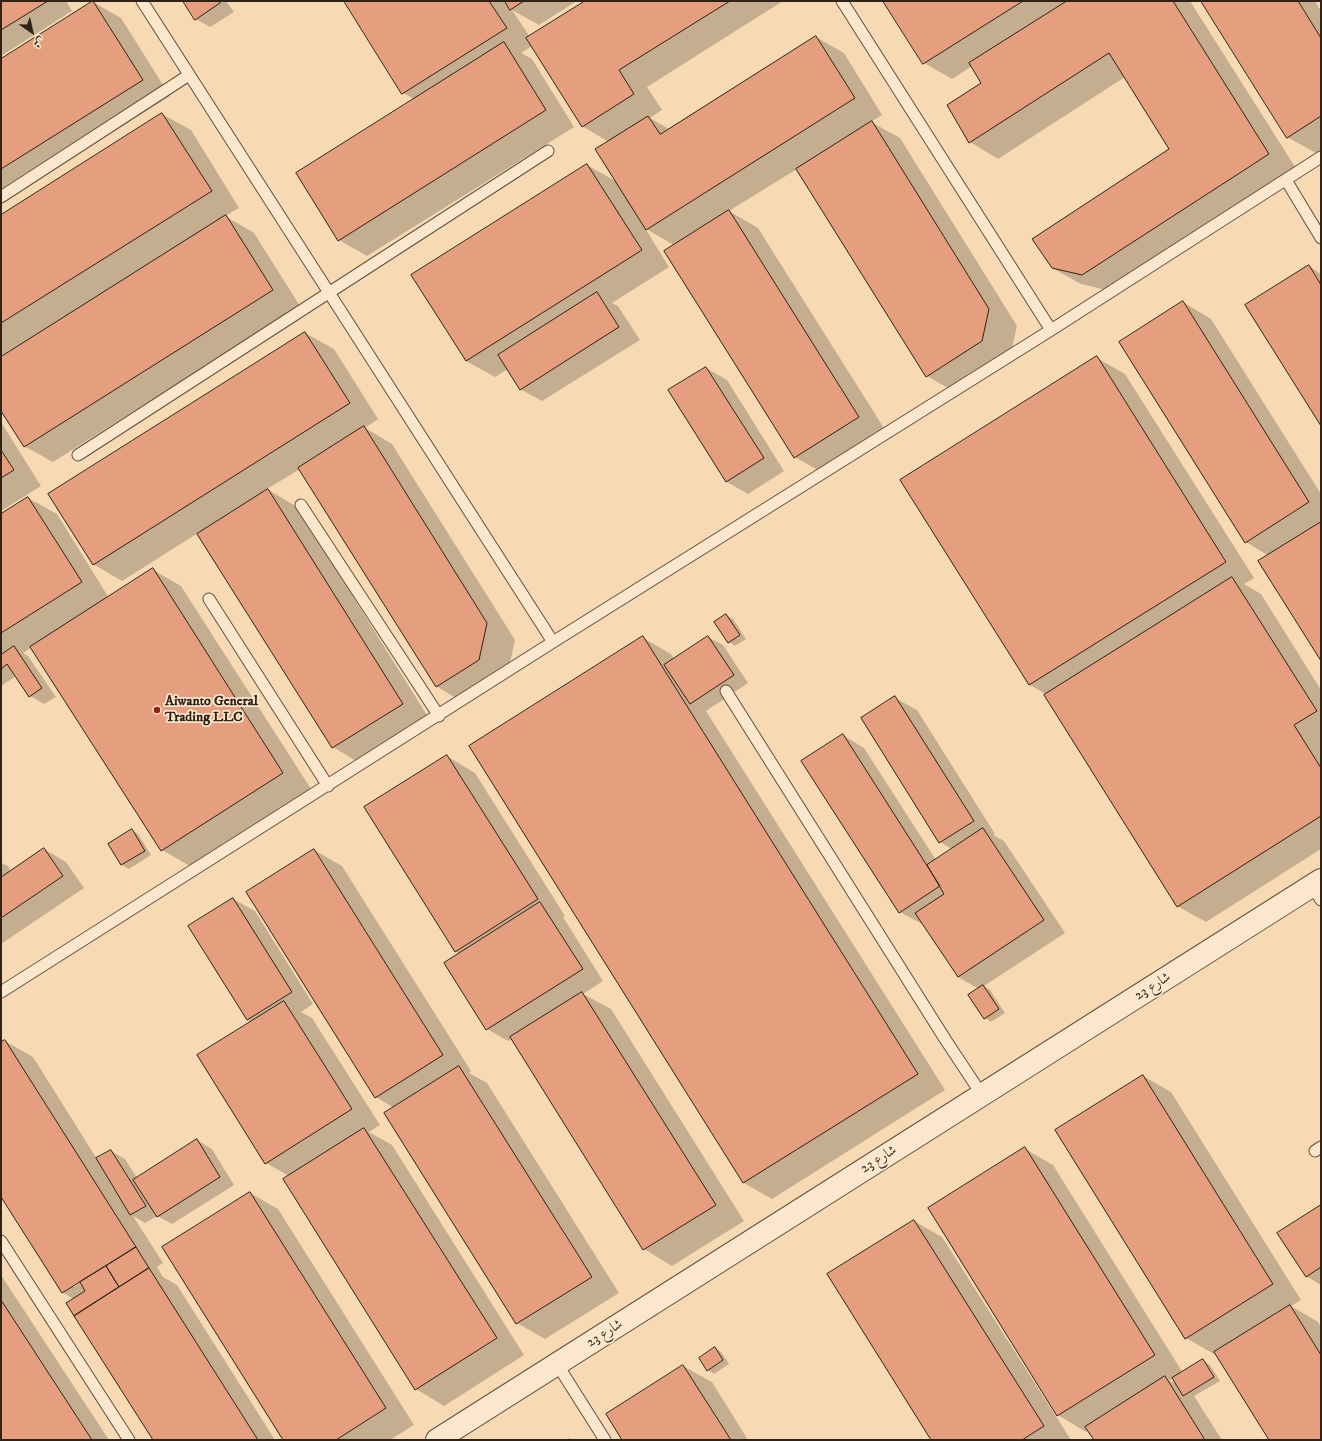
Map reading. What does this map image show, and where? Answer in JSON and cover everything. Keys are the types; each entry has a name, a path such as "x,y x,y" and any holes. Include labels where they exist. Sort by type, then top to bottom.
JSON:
{"street":[{"name":"شارع 23","path":"437,1440 982,1095 1318,889"}],"lane":[{"path":"142,1 553,642"},
{"path":"842,1 1051,330"},
{"path":"1,197 189,75"},
{"path":"78,455 548,151"},
{"path":"1,992 1321,158"},
{"path":"1286,180 1321,238"},
{"path":"301,505 439,716"},
{"path":"208,600 328,786"},
{"path":"726,691 945,1039 982,1095"},
{"path":"1,1241 129,1440"},
{"path":"557,1364 605,1440"}],"building":[{"path":"1,1 48,1 1,30"},
{"path":"93,1 143,80 1,169 1,59"},
{"path":"183,1 219,1 220,3 195,20"},
{"path":"344,1 489,1 507,28 402,94"},
{"path":"505,1 524,1 510,10"},
{"path":"585,1 730,1 619,70 634,94 582,127 526,38"},
{"path":"883,1 1023,1 923,64"},
{"path":"1067,1 1173,1 1269,154 1082,275 1052,268 1032,239 1169,149 1109,53 969,143 947,105 981,83 969,63"},
{"path":"1201,1 1298,1 1321,38 1321,116 1287,138"},
{"path":"816,36 855,98 646,230 595,149 648,116 660,134"},
{"path":"504,42 546,110 338,241 296,173"},
{"path":"162,113 212,191 1,323 1,215"},
{"path":"872,121 989,309 982,341 926,377 796,169"},
{"path":"587,164 642,250 466,361 411,275"},
{"path":"729,210 859,417 794,458 664,251"},
{"path":"226,215 273,290 24,447 1,411 1,357"},
{"path":"1309,265 1321,285 1321,426 1245,305"},
{"path":"597,292 619,327 520,390 498,355"},
{"path":"1183,301 1309,502 1245,543 1119,342"},
{"path":"305,332 350,403 93,565 48,494"},
{"path":"1097,356 1226,562 1029,685 900,480"},
{"path":"706,367 764,458 726,482 668,390"},
{"path":"364,426 487,623 479,660 436,687 298,468"},
{"path":"1,450 14,470 1,478"},
{"path":"268,489 403,704 332,748 197,534"},
{"path":"28,497 82,582 1,633 1,514"},
{"path":"1321,522 1321,661 1258,561"},
{"name":"Aiwanto General Trading LLC","path":"153,568 283,773 161,851 30,647"},
{"path":"1232,577 1317,711 1294,725 1321,768 1321,816 1177,907 1044,695"},
{"path":"726,614 740,635 728,643 714,622"},
{"path":"643,636 918,1074 743,1183 469,746"},
{"path":"708,636 734,675 690,704 664,665"},
{"path":"14,646 42,688 29,697 7,664 1,669 1,655"},
{"path":"895,696 974,821 939,843 861,718"},
{"path":"843,734 940,886 899,913 801,761"},
{"path":"447,755 538,899 455,952 364,807"},
{"path":"983,828 1044,920 958,977 915,913 944,894 927,865"},
{"path":"132,829 145,851 121,865 108,844"},
{"path":"44,848 63,876 1,918 1,875 2,876"},
{"path":"314,849 443,1055 375,1098 246,892"},
{"path":"233,898 292,992 247,1020 188,926"},
{"path":"540,902 583,969 486,1030 444,963"},
{"path":"983,985 999,1009 984,1019 968,995"},
{"path":"582,992 716,1205 643,1250 510,1037"},
{"path":"284,1001 352,1109 265,1164 197,1055"},
{"path":"5,1040 136,1247 62,1293 1,1197 1,1042"},
{"path":"459,1066 592,1277 516,1324 384,1113"},
{"path":"1143,1075 1273,1284 1185,1339 1055,1130"},
{"path":"364,1128 497,1338 415,1390 283,1179"},
{"path":"197,1139 220,1177 157,1217 133,1180"},
{"path":"1025,1147 1155,1355 1057,1416 928,1208"},
{"path":"111,1150 146,1206 130,1215 96,1158"},
{"path":"250,1192 386,1408 336,1440 283,1440 162,1247"},
{"path":"1321,1205 1321,1267 1306,1277 1277,1233"},
{"path":"914,1220 1044,1426 1022,1440 931,1440 827,1274"},
{"path":"136,1247 149,1268 119,1287 106,1266"},
{"path":"106,1266 119,1287 74,1316 66,1303 85,1291 80,1282"},
{"path":"149,1268 258,1440 153,1440 74,1316"},
{"path":"1,1300 92,1440 1,1440"},
{"path":"1290,1305 1321,1355 1321,1440 1269,1440 1214,1352"},
{"path":"715,1347 723,1360 707,1371 699,1358"},
{"path":"1203,1359 1214,1377 1183,1396 1172,1378"},
{"path":"683,1365 731,1440 622,1440 606,1414"},
{"path":"1165,1376 1205,1440 1094,1440 1085,1427"}],"place":[{"name":"Aiwanto General Trading LLC","path":"157,710"}]}
